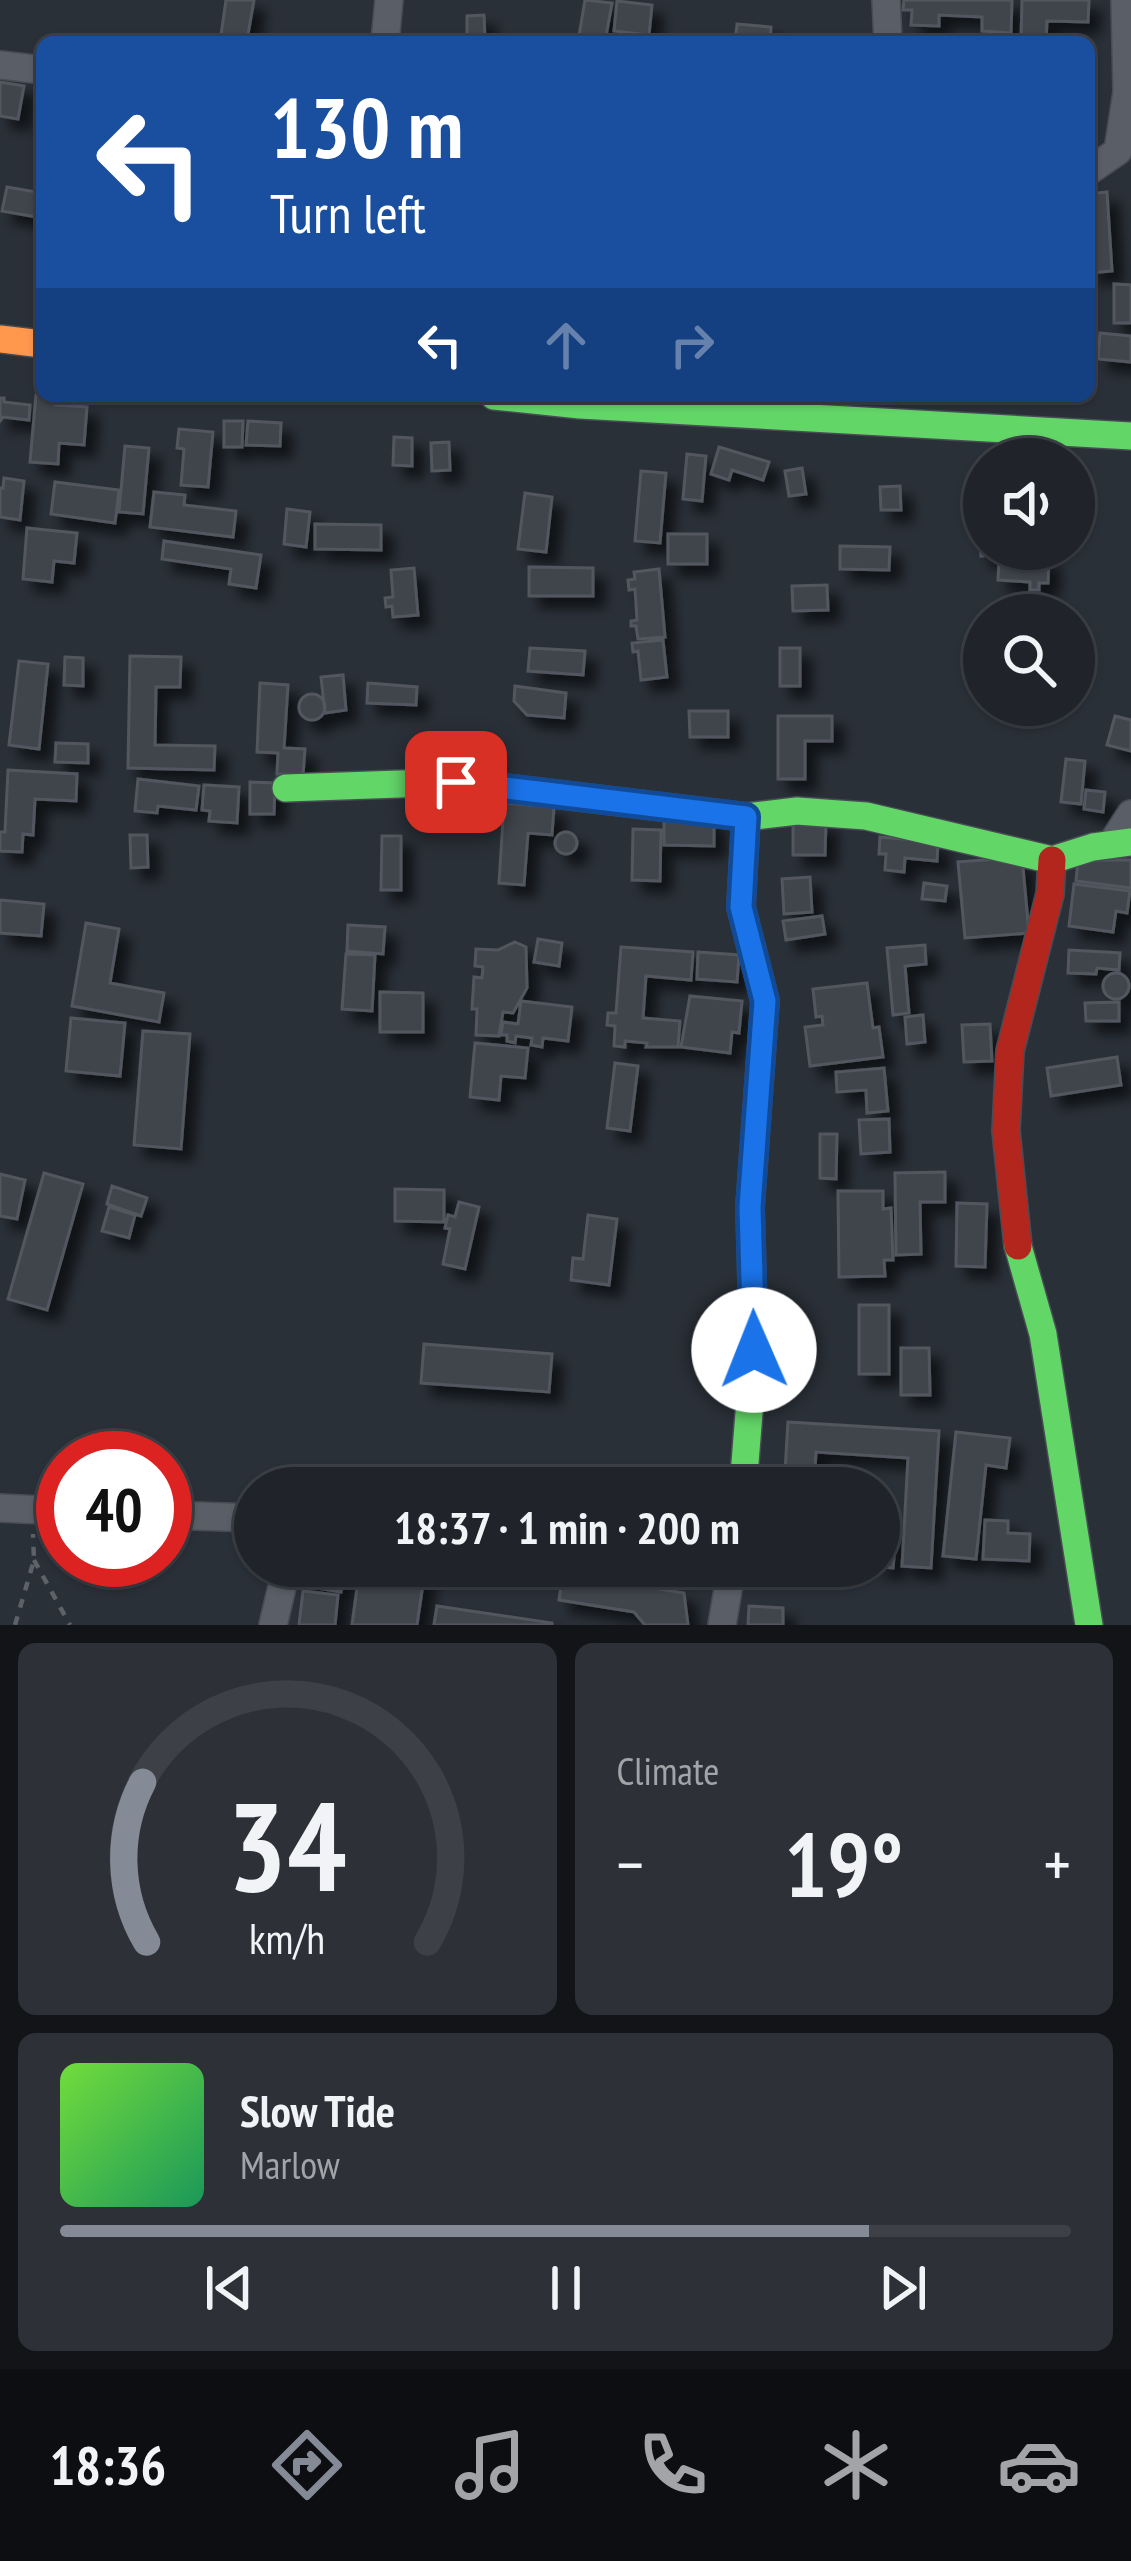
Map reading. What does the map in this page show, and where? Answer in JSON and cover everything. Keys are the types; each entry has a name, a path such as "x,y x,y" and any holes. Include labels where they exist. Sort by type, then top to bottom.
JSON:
{"street":[{"path":"386,36 389,0"},
{"path":"886,0 888,36"},
{"path":"1095,167 1118,151 1127,92 1125,0"},
{"path":"0,65 36,69"},
{"path":"0,339 36,343"},
{"path":"551,402 1131,436"},
{"path":"286,788 456,782 746,817 797,811 866,816 1052,860 1121,843 1131,814"},
{"path":"745,1467 754,1350 750,1207 765,1001 741,907 746,817"},
{"path":"1052,860 1050,894 1010,1052 1006,1131 1016,1234 1043,1334 1089,1625"},
{"path":"0,1508 36,1510"},
{"path":"192,1516 234,1517"},
{"path":"273,1625 282,1587"},
{"path":"722,1625 723,1587"}],"path":[{"path":"15,1625 34,1560 33,1510"},
{"path":"34,1560 70,1625"}],"building":[{"path":"226,0 254,0 248,36 221,35"},
{"path":"585,0 612,3 606,36 579,36"},
{"path":"904,0 1012,0 1011,33 982,31 982,17 939,15 939,26 911,25 912,10 903,10"},
{"path":"1022,0 1089,0 1088,22 1047,21 1046,36 1021,36"},
{"path":"617,1 652,5 649,35 614,31"},
{"path":"484,15 485,36 467,36 467,16"},
{"path":"737,24 771,27 770,36 736,36"},
{"path":"0,82 24,86 18,119 0,116"},
{"path":"7,187 36,192 36,217 2,211"},
{"path":"1107,192 1112,271 1095,272 1095,193"},
{"path":"1114,284 1131,285 1131,323 1114,323"},
{"path":"1100,333 1131,336 1131,362 1098,359"},
{"path":"36,395 36,402 87,407 84,445 59,443 58,464 30,462"},
{"path":"0,398 30,405 29,420 3,417 0,421"},
{"path":"224,421 243,421 242,447 224,447"},
{"path":"248,421 281,423 280,446 246,445"},
{"path":"179,429 213,432 208,487 181,485 184,449 177,448"},
{"path":"394,437 412,438 412,466 393,465"},
{"path":"449,442 450,470 432,471 431,443"},
{"path":"125,446 149,448 143,514 119,512"},
{"path":"719,447 769,462 763,480 732,470 729,480 711,474"},
{"path":"687,454 706,456 702,501 683,499"},
{"path":"802,468 806,494 789,496 785,471"},
{"path":"641,471 666,473 660,543 635,541"},
{"path":"4,478 24,481 20,520 0,517"},
{"path":"55,482 119,490 115,523 51,514"},
{"path":"900,486 901,510 881,510 880,487"},
{"path":"154,492 185,495 184,505 236,511 233,537 150,527"},
{"path":"525,493 552,497 546,552 518,549"},
{"path":"287,509 310,512 306,547 284,544"},
{"path":"315,524 381,525 381,550 315,549"},
{"path":"27,528 77,533 74,563 54,561 52,582 23,579"},
{"path":"668,534 707,534 707,564 668,564"},
{"path":"164,541 261,555 256,588 229,584 231,569 162,559"},
{"path":"840,546 890,547 889,570 840,569"},
{"path":"529,567 593,568 593,596 529,596"},
{"path":"414,568 418,615 393,617 385,598 393,597 391,570"},
{"path":"659,569 665,637 638,639 636,626 631,626 637,620 635,589 629,590 628,580 635,579 634,572"},
{"path":"998,570 1049,570 1048,583 1039,583 1039,590 1030,590 1030,582 998,580"},
{"path":"827,585 828,610 793,611 792,586"},
{"path":"663,640 667,677 641,680 638,651 633,652 632,643"},
{"path":"530,648 585,651 583,675 528,671"},
{"path":"780,648 800,648 800,686 780,686"},
{"path":"130,656 181,657 180,687 156,687 155,745 215,746 214,770 128,768"},
{"path":"65,657 83,658 83,686 64,685"},
{"path":"19,661 48,664 39,749 9,745"},
{"path":"343,675 346,710 325,713 321,677"},
{"path":"260,683 288,685 284,748 305,749 303,775 277,774 278,753 257,752"},
{"path":"368,683 417,687 416,705 367,703"},
{"path":"515,686 566,693 564,718 527,715 514,701"},
{"path":"312,694 325,707 312,720 299,707"},
{"path":"689,711 728,711 728,737 690,737"},
{"path":"778,716 832,716 832,741 805,741 805,779 778,779"},
{"path":"1115,716 1131,720 1131,751 1107,745"},
{"path":"56,743 88,744 88,763 55,762"},
{"path":"1066,759 1085,761 1081,804 1061,802"},
{"path":"8,770 77,774 76,801 35,799 33,835 23,834 22,852 0,851"},
{"path":"138,779 199,786 196,810 158,806 157,813 135,811"},
{"path":"250,782 275,783 274,814 250,814"},
{"path":"204,785 239,787 237,823 209,821 210,811 202,810"},
{"path":"1086,790 1105,792 1103,812 1084,809"},
{"path":"504,803 554,807 552,835 528,833 524,885 499,883"},
{"path":"664,817 714,818 714,846 664,845"},
{"path":"793,820 826,821 825,855 793,855"},
{"path":"633,829 661,830 660,881 632,880"},
{"path":"566,832 577,843 566,854 555,843"},
{"path":"130,835 147,835 148,867 131,868"},
{"path":"382,836 401,836 401,890 381,890"},
{"path":"880,837 938,842 937,861 905,858 904,872 885,870"},
{"path":"1022,857 1029,933 965,938 958,862"},
{"path":"1078,860 1131,860 1131,888 1076,881"},
{"path":"810,877 812,912 784,914 782,879"},
{"path":"924,883 947,886 945,901 922,899"},
{"path":"1074,884 1130,891 1127,913 1116,911 1113,932 1069,926"},
{"path":"0,900 44,904 41,936 0,933"},
{"path":"822,916 825,934 786,940 783,921"},
{"path":"86,923 119,929 110,983 164,993 159,1022 72,1006"},
{"path":"348,925 385,927 383,954 347,951"},
{"path":"538,939 562,943 559,966 534,962"},
{"path":"515,942 526,947 527,988 513,1013 503,1012 499,1036 476,1035 474,977 482,978 483,967 475,966 476,949 498,950"},
{"path":"925,945 926,964 905,966 909,1013 893,1015 887,948"},
{"path":"621,947 693,952 691,980 646,976 643,1018 680,1021 678,1047 625,1041 625,1047 614,1046 615,1026 607,1025 608,1013 616,1013"},
{"path":"1069,950 1120,953 1119,970 1068,973"},
{"path":"698,952 739,955 737,982 697,979"},
{"path":"346,954 375,955 372,1011 342,1009"},
{"path":"1116,973 1129,986 1116,999 1103,986"},
{"path":"867,983 873,1028 879,1027 883,1057 810,1066 805,1027 823,1025 822,1016 816,1017 813,989"},
{"path":"380,992 423,993 423,1032 380,1032"},
{"path":"690,996 742,1001 739,1033 732,1032 730,1053 681,1047"},
{"path":"521,1001 572,1007 568,1041 543,1038 542,1047 531,1045 532,1038 516,1036 515,1043 507,1041 507,1035 501,1035 503,1022 518,1024"},
{"path":"1119,1002 1119,1021 1086,1021 1085,1003"},
{"path":"923,1015 925,1042 907,1044 905,1017"},
{"path":"71,1018 125,1023 120,1076 66,1071"},
{"path":"990,1024 992,1061 964,1062 962,1025"},
{"path":"143,1031 190,1034 181,1149 134,1145"},
{"path":"475,1043 528,1048 525,1078 501,1076 499,1100 470,1097"},
{"path":"1117,1057 1121,1085 1051,1096 1047,1068"},
{"path":"615,1063 638,1066 630,1131 607,1128"},
{"path":"884,1068 888,1111 867,1113 866,1090 837,1092 836,1072"},
{"path":"889,1119 890,1152 861,1154 859,1120"},
{"path":"820,1134 837,1134 836,1179 820,1178"},
{"path":"945,1172 945,1202 920,1202 921,1254 896,1255 895,1173"},
{"path":"44,1173 83,1184 47,1310 8,1299"},
{"path":"0,1174 25,1180 17,1219 0,1216"},
{"path":"112,1186 147,1198 141,1216 107,1204"},
{"path":"395,1189 444,1190 444,1222 395,1221"},
{"path":"838,1191 883,1191 883,1209 891,1208 893,1260 884,1260 885,1276 839,1277"},
{"path":"459,1202 479,1207 465,1269 443,1264 448,1215 455,1217"},
{"path":"957,1203 987,1204 985,1267 956,1266"},
{"path":"109,1207 135,1215 129,1238 102,1231"},
{"path":"588,1215 617,1219 609,1285 571,1280 573,1258 583,1259"},
{"path":"859,1305 889,1305 889,1374 859,1374"},
{"path":"424,1344 552,1354 549,1392 421,1383"},
{"path":"901,1348 929,1348 930,1395 901,1395"},
{"path":"788,1422 939,1431 931,1568 902,1566 908,1458 816,1452 815,1467 785,1467"},
{"path":"956,1432 1010,1438 1006,1468 986,1465 976,1559 943,1556"},
{"path":"985,1520 1008,1521 1008,1533 1030,1534 1029,1561 983,1559"},
{"path":"357,1587 423,1587 417,1625 352,1625"},
{"path":"561,1587 648,1587 684,1593 688,1625 645,1625 634,1612 559,1600"},
{"path":"303,1591 338,1595 335,1625 299,1625"},
{"path":"437,1606 552,1623 552,1625 434,1625"},
{"path":"749,1606 783,1608 783,1625 748,1625"}],"traffic: fast":[{"path":"551,402 1131,436"},
{"path":"286,788 456,782 746,817 797,811 866,816 1052,860 1131,842"},
{"path":"745,1467 754,1350 750,1207 765,1001 741,907 746,817"},
{"path":"1018,1246 1043,1334 1089,1625"}],"traffic: slow":[{"path":"0,339 36,343"}],"traffic: jam":[{"path":"1018,1246 1006,1131 1010,1051 1050,894 1052,860"}],"route":[{"path":"456,782 746,817 741,907 765,1001 750,1207 754,1350"}]}
